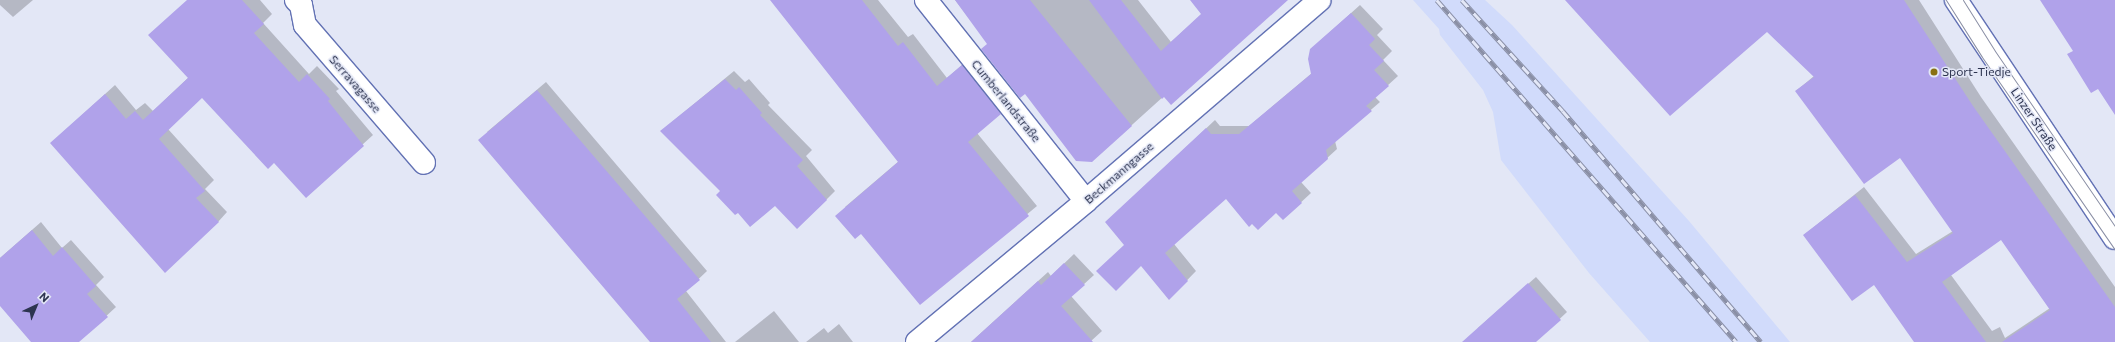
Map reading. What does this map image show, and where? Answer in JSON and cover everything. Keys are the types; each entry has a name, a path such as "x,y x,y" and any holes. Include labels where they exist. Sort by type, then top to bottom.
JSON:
{"street":[{"name":"Serravagasse","path":"296,0 301,6 305,25 424,163"},
{"name":"Cumberlandstraße","path":"926,0 1086,201"},
{"name":"Beckmanngasse","path":"916,342 1086,201 1320,0"},
{"name":"Linzer Straße","path":"1956,0 2115,238"}],"shaded area":[{"path":"1413,0 1485,0 1512,25 1689,221 1790,342 1650,342 1589,273 1501,160 1493,112 1483,90 1440,35 1439,29"}],"building":[{"path":"187,0 242,0 264,24 254,33 299,82 307,74 330,99 328,101 364,146 306,198 274,163 268,169 202,98 159,139 205,191 196,198 219,222 165,273 50,143 105,94 126,119 135,111 143,120 188,78 148,35"},
{"path":"770,0 862,0 898,46 903,42 937,86 962,65 1001,114 968,142 1029,216 920,305 861,234 855,239 835,216 898,162"},
{"path":"955,0 1030,0 1132,126 1092,162 1076,161 1025,94 1020,98 981,49 987,44"},
{"path":"1089,0 1121,0 1161,51 1201,14 1190,0 1288,0 1171,105 1164,97 1162,99"},
{"path":"1565,0 1904,0 1973,106 2115,307 2115,342 2002,342 2050,310 2001,240 1942,282 1986,342 1914,342 1874,285 1852,301 1803,235 1855,195 1907,262 1953,233 1900,158 1864,184 1795,91 1814,77 1767,32 1670,116"},
{"path":"2040,0 2115,0 2115,115 2098,89 2091,93 2067,54 2073,51"},
{"path":"1351,13 1375,39 1369,45 1384,61 1374,70 1389,86 1366,106 1372,111 1326,150 1328,159 1292,191 1302,203 1283,220 1276,213 1258,230 1252,224 1249,227 1226,199 1165,253 1188,281 1169,300 1141,266 1116,291 1096,271 1124,245 1105,222 1206,128 1211,134 1239,134 1311,74 1308,59 1310,49"},
{"path":"725,79 736,90 739,87 762,113 760,115 803,160 797,166 827,200 797,229 775,206 750,227 738,213 735,215 716,195 720,191 660,131"},
{"path":"537,90 700,280 677,299 711,342 650,342 478,140"},
{"path":"32,230 53,256 62,247 96,286 87,294 108,317 79,342 31,342 0,306 0,258"},
{"path":"1064,263 1085,285 1061,306 1093,342 971,342 1038,281 1041,285"},
{"path":"1528,283 1561,320 1536,342 1462,342"}],"tram line":[{"path":"1946,0 1982,57 2115,250"},
{"path":"1963,0 1995,51 2115,226"}],"railway":[{"path":"1437,0 1736,342"},
{"path":"1462,0 1563,111 1761,342"}],"place":[{"name":"Sport-Tiedje","path":"1934,72"}]}
